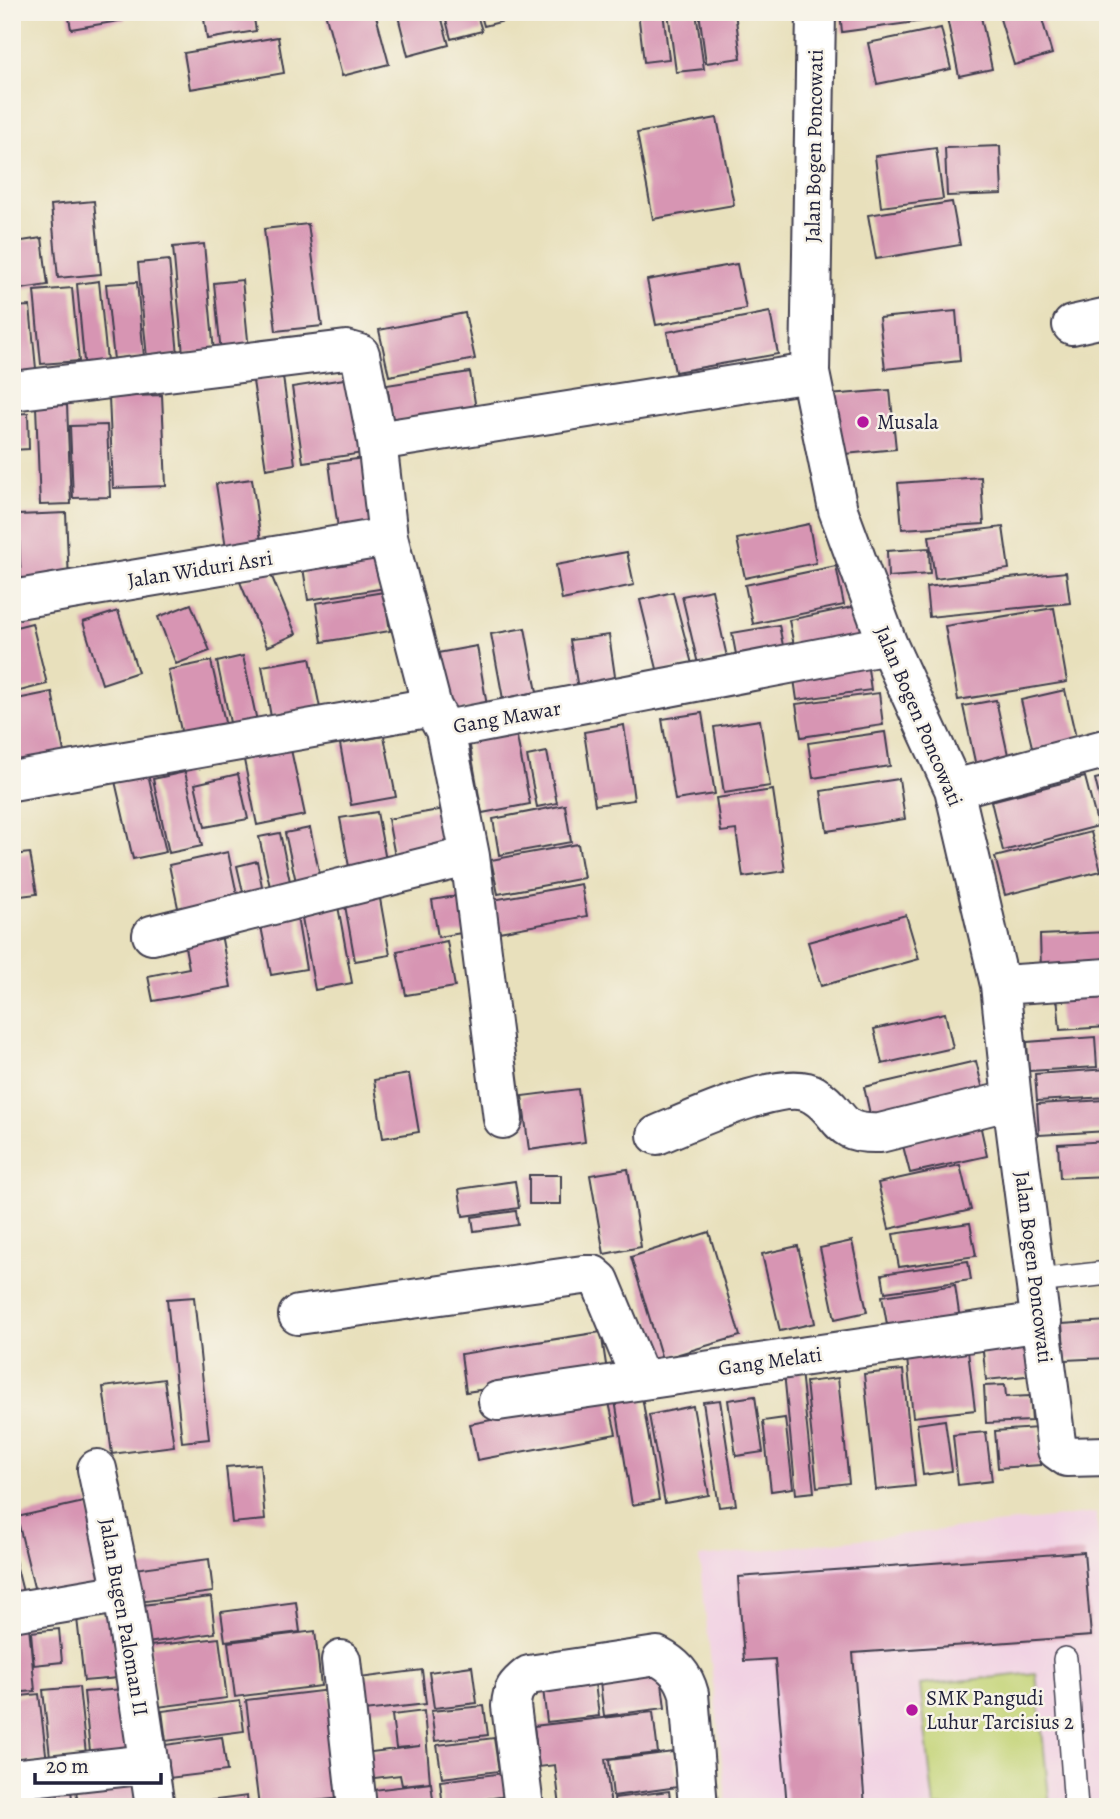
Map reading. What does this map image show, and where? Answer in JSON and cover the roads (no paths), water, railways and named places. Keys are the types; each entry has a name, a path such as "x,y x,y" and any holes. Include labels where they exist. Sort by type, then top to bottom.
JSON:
{"street":[{"name":"Jalan Bogen Poncowati","path":"816,12 810,373 838,510 888,645 954,789 1000,985 1055,1443 1057,1450 1067,1457 1108,1456"},
{"path":"12,391 346,350 356,351 362,358 377,440 388,537 438,718 470,856 503,1119"},
{"path":"377,440 810,373"},
{"name":"Jalan Widuri Asri","path":"12,600 388,537"},
{"name":"Gang Mawar","path":"12,780 438,718 888,645"},
{"path":"954,789 1108,748"},
{"path":"152,935 470,856"},
{"path":"1000,985 1108,978"},
{"path":"657,1135 780,1090 804,1090 816,1095 836,1118 861,1134 880,1133 1012,1100"},
{"path":"298,1315 593,1275 600,1281 641,1380"},
{"name":"Gang Melati","path":"498,1401 1042,1322"},
{"name":"Jalan Bugen Paloman II","path":"97,1469 124,1593 155,1807"},
{"path":"12,1612 124,1593"},
{"path":"524,1807 511,1706 512,1692 517,1684 529,1675 657,1656 670,1662 685,1679 689,1694 698,1807"},
{"path":"341,1660 358,1807"},
{"path":"12,1779 149,1764"}],"lane":[{"path":"1037,1281 1108,1273"},
{"path":"1065,1659 1076,1807"}],"place":[{"name":"Musala","path":"863,422"},
{"name":"SMK Pangudi Luhur Tarcisius 2","path":"912,1710"}]}
